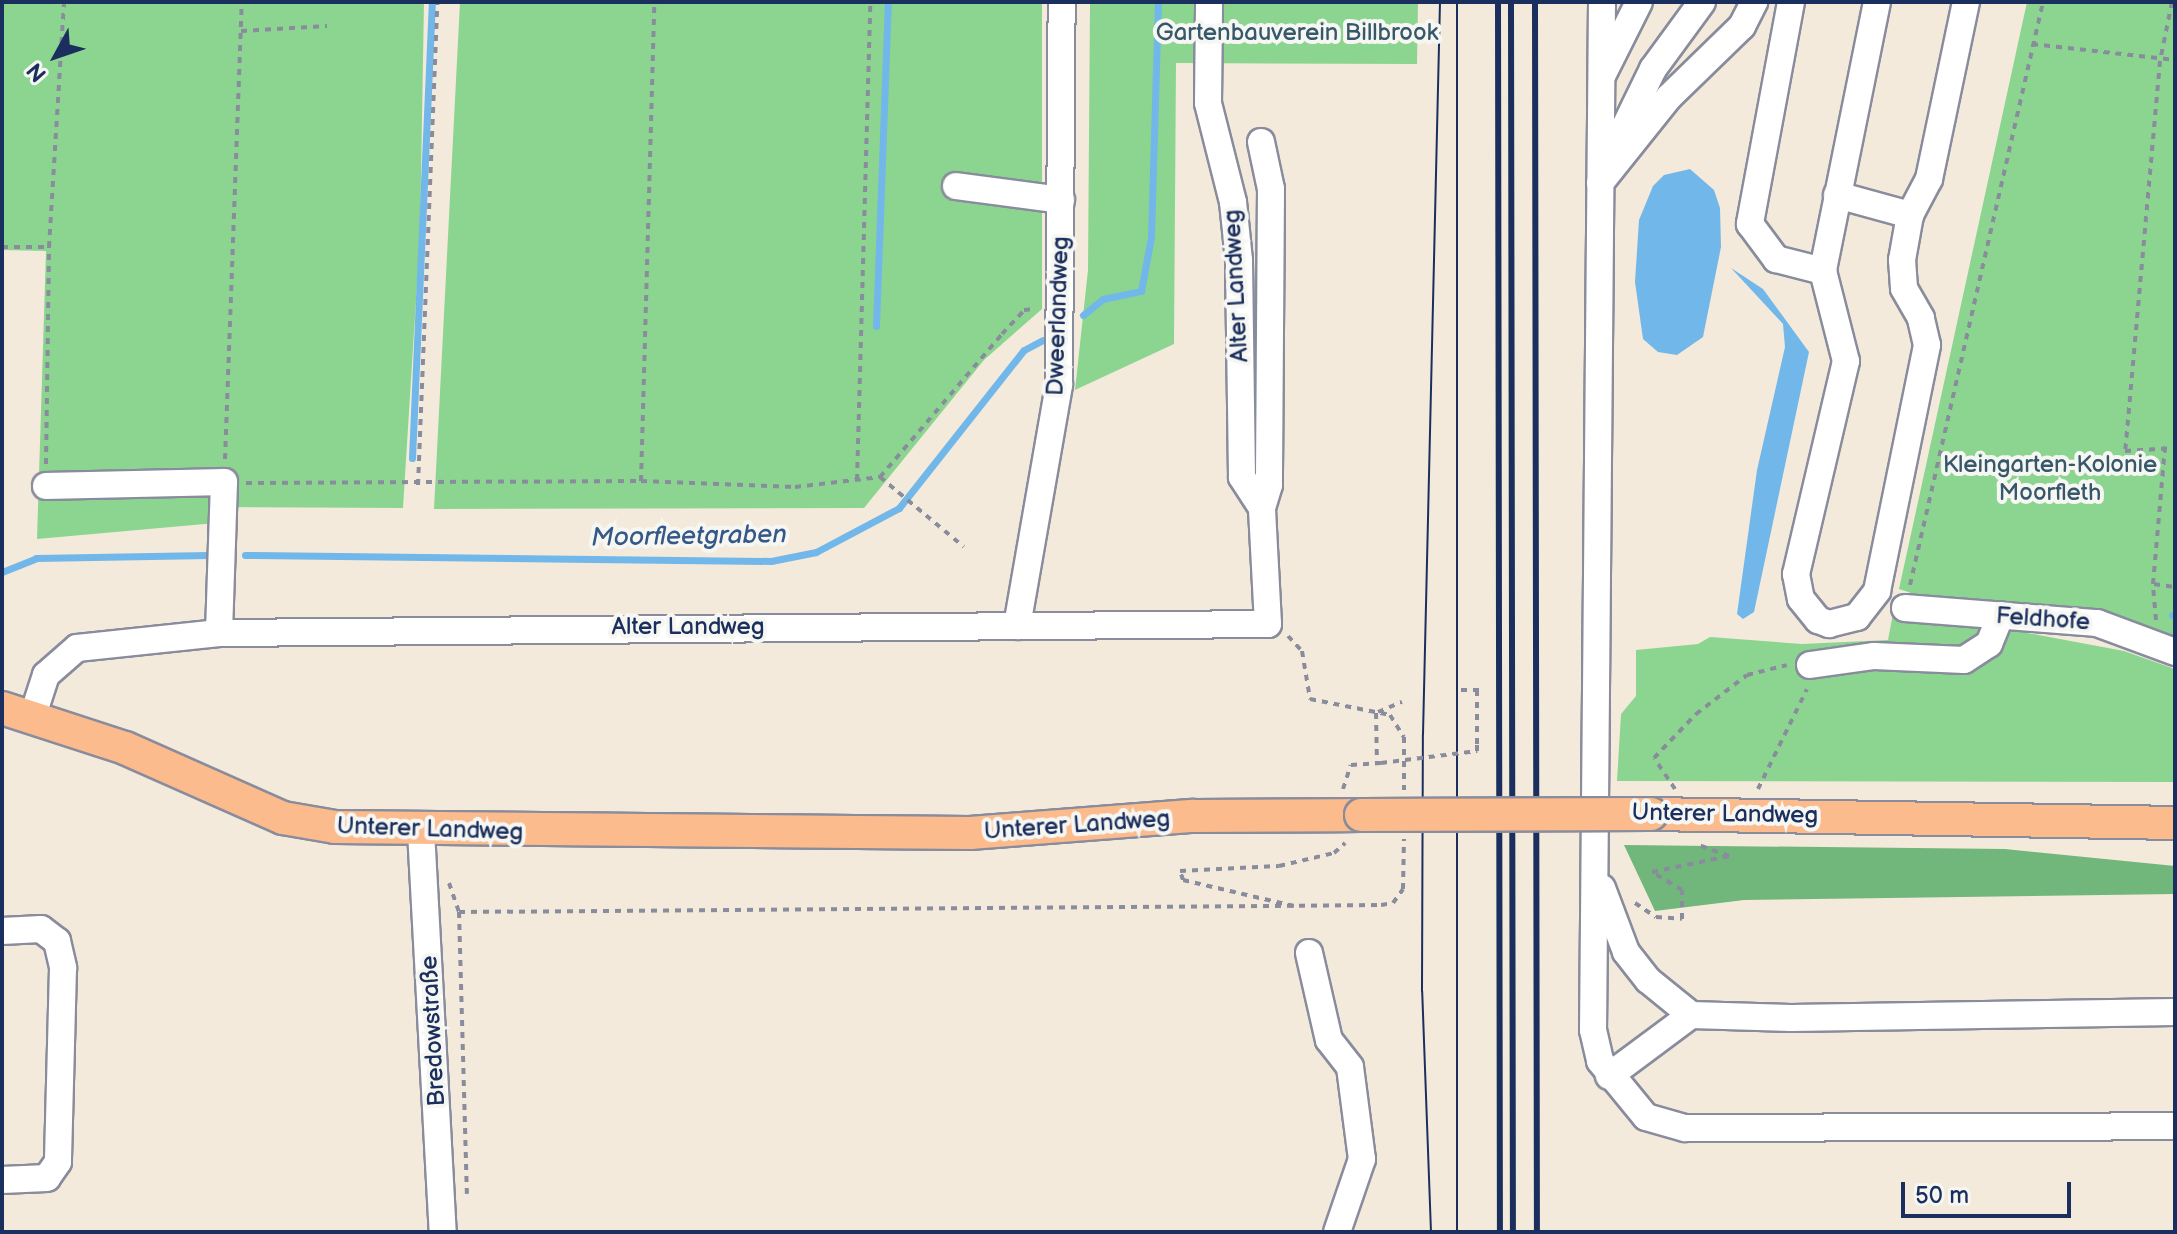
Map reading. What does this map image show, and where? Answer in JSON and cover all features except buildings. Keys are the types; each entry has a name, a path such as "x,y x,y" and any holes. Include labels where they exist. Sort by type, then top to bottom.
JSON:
{"main road":[{"name":"Unterer Landweg","path":"2,708 33,715 125,748 283,818 335,827 421,831 970,833 1193,816 1666,814 2175,823"}],"street":[{"name":"Dweerlandweg","path":"1017,626 1059,385 1062,2"},
{"name":"Alter Landweg","path":"1209,2 1208,103 1233,202 1239,260 1242,477 1262,508"},
{"path":"1602,2 1593,1030 1609,1076 1646,1117 1685,1128 2175,1126"},
{"path":"1601,77 1639,2"},
{"path":"1600,183 1653,69 1702,2"},
{"path":"1600,183 1669,97 1742,26 1754,2"},
{"path":"1791,2 1750,224 1776,259 1823,271"},
{"path":"1877,2 1823,271 1846,361 1796,574 1801,599 1809,611 1818,620 1841,625 1866,610 1877,591 1925,367 1926,331 1901,274 1910,215 1929,179 1966,2"},
{"name":"Alter Landweg","path":"33,715 46,675 77,648 219,633 1268,624 1262,508 1269,485 1271,189 1261,142"},
{"path":"956,186 1061,200"},
{"path":"1837,195 1910,215"},
{"path":"46,486 224,482 219,633"},
{"name":"Feldhofe","path":"1905,608 2097,623 2175,652"},
{"path":"1810,665 1874,656 1964,660 1989,644 2001,615"},
{"name":"Bredowstraße","path":"421,831 443,1232"},
{"path":"1596,873 1626,952 1648,980 1691,1015 1791,1018 2175,1012"},
{"path":"2,931 41,929 57,941 63,968 58,1162 47,1178 2,1180"},
{"path":"1309,953 1329,1040 1350,1067 1362,1159 1337,1232"},
{"path":"1609,1076 1691,1015"}],"path":[{"path":"46,486 49,247 64,2"},
{"path":"242,2 224,482 418,485 641,481 795,487 880,477 901,490 964,547"},
{"path":"418,485 437,2"},
{"path":"641,481 654,2"},
{"path":"857,480 870,2"},
{"path":"1905,608 1979,301 2043,2"},
{"path":"2172,2 2160,61 2125,451 2175,448"},
{"path":"241,31 327,26"},
{"path":"2032,44 2160,61 2175,60"},
{"path":"2,247 49,247"},
{"path":"880,477 1024,310 1060,306"},
{"path":"2150,641 2156,619 2153,584 2165,447"},
{"path":"2153,584 2175,587"},
{"path":"1268,624 1302,651 1310,699 1376,713 1402,702"},
{"path":"1631,899 1656,917 1682,919 1682,890 1652,872 1729,856 1689,842 1666,814 1681,797 1654,758 1696,714 1747,675 1775,665 1810,665 1808,687 1742,815"},
{"path":"1461,690 1485,690"},
{"path":"1359,765 1477,751 1477,690"},
{"path":"1376,713 1379,764"},
{"path":"1304,908 1183,880 1180,871 1279,866 1334,853 1346,842 1356,815"},
{"path":"425,877 453,884 459,912 468,1200"},
{"path":"459,912 1042,905 1304,908 1381,905"}],"green space":[{"path":"2,2 424,2 420,236 403,508 217,507 216,523 37,539 46,251 2,250"},
{"path":"460,2 1042,2 1042,309 984,360 864,508 434,509"},
{"name":"Gartenbauverein Billbrook","path":"1090,2 1418,2 1417,64 1176,63 1174,344 1075,390 1088,270"},
{"name":"Kleingarten-Kolonie Moorfleth","path":"2027,2 2175,2 2175,641 2109,613 1938,602 1899,589"},
{"path":"1894,608 2124,651 2175,669 2175,782 1617,781 1621,714 1636,696 1636,650 1698,644 1710,637 1802,644 1888,640"},
{"path":"1624,845 2005,849 2175,866 2175,894 1744,900 1655,911"}],"water":[{"path":"1690,169 1714,190 1720,208 1721,247 1703,337 1677,355 1658,352 1643,339 1635,282 1639,220 1653,186 1664,175"},
{"path":"1731,268 1763,289 1809,352 1754,612 1743,619 1737,614 1757,470 1785,347 1783,324"}],"waterway":[{"path":"412,458 432,2"},
{"path":"876,326 888,2"},
{"path":"1083,315 1103,299 1141,291 1151,237 1158,2"},
{"name":"Moorfleetgraben","path":"245,555 771,561 816,552 899,508 1024,350 1043,340"},
{"path":"2,572 36,558 209,555"}],"tram line":[{"path":"1431,1232 1422,991 1423,734 1440,2"},
{"path":"1457,2 1457,1232"}],"railway":[{"path":"1498,2 1500,1232"},
{"path":"1511,2 1513,1232"},
{"path":"1535,2 1537,1232"}]}
